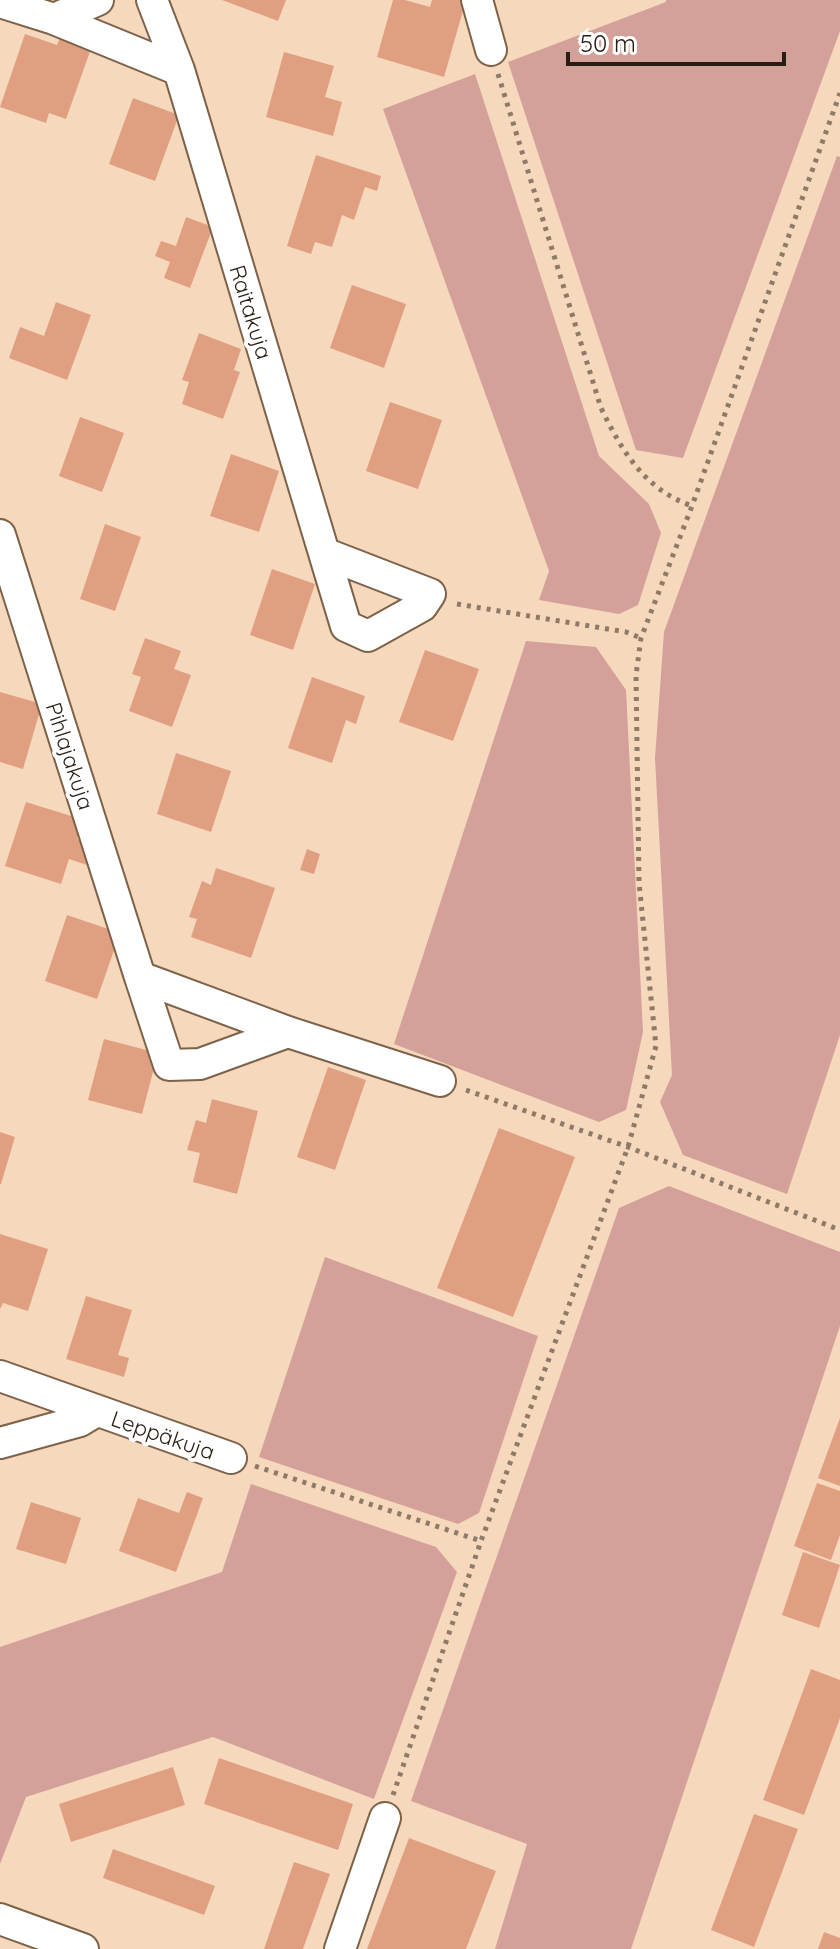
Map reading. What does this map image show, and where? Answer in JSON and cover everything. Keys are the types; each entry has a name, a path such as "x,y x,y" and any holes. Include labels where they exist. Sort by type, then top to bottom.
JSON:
{"street":[{"path":"54,19 98,0"},
{"name":"Raitakuja","path":"152,0 179,70 346,626 368,636 422,606 430,594"},
{"path":"477,0 491,50"},
{"path":"0,2 54,19 179,70"},
{"name":"Pihlajakuja","path":"0,535 169,1065 200,1064 288,1032"},
{"path":"324,553 430,594"},
{"path":"140,977 288,1032 440,1081"},
{"name":"Leppäkuja","path":"0,1376 231,1458"},
{"name":"Leppäkuja","path":"0,1443 80,1421 95,1412"},
{"path":"340,1949 385,1818"},
{"path":"0,1919 83,1949"}],"path":[{"path":"491,50 601,408 621,449 643,474 671,499 692,506"},
{"path":"385,1818 481,1541 628,1147 656,1046 639,883 636,675 641,638 692,506 840,93"},
{"path":"831,119 840,123"},
{"path":"430,594 449,603 626,632 641,638"},
{"path":"440,1081 628,1147 840,1230"},
{"path":"231,1458 481,1541"}],"shaded area":[{"path":"666,0 840,0 840,31 683,458 636,450 508,62"},
{"path":"475,74 599,456 649,504 661,533 638,605 619,614 539,600 549,571 383,109"},
{"path":"837,156 840,157 840,1035 787,1194 683,1155 660,1102 672,1075 655,758 664,632"},
{"path":"526,641 596,647 626,690 643,1032 626,1110 599,1122 394,1044"},
{"path":"669,1186 840,1252 840,1326 631,1949 495,1949 527,1844 411,1801 619,1208"},
{"path":"325,1257 538,1336 479,1513 458,1524 259,1457"},
{"path":"251,1484 436,1547 457,1572 374,1799 213,1737 26,1797 0,1864 0,1647 222,1572"}],"building":[{"path":"222,0 286,0 278,21"},
{"path":"393,0 430,7 432,0 466,0 444,77 377,57"},
{"path":"25,34 57,45 61,35 92,46 66,119 49,113 46,123 0,107"},
{"path":"284,52 334,66 325,97 342,102 333,136 266,117"},
{"path":"133,98 179,115 155,181 109,164"},
{"path":"316,155 381,176 377,191 365,187 354,220 342,215 332,247 315,242 311,254 287,246"},
{"path":"186,217 213,227 190,288 164,278 170,262 155,256 161,241 176,246"},
{"path":"352,285 406,304 384,368 330,348"},
{"path":"56,302 91,315 67,380 9,358 20,327 44,336"},
{"path":"199,333 241,349 234,370 240,372 223,419 182,404 189,382 182,380"},
{"path":"390,402 442,420 418,489 366,471"},
{"path":"80,417 124,433 102,492 59,476"},
{"path":"231,454 279,471 259,532 210,516"},
{"path":"105,524 141,537 115,611 80,599"},
{"path":"272,569 315,584 293,650 250,635"},
{"path":"145,638 181,651 174,669 191,675 172,727 129,711 141,677 132,674"},
{"path":"425,650 479,669 453,741 399,722"},
{"path":"312,677 365,696 356,724 346,720 332,763 288,748"},
{"path":"0,692 42,704 23,769 0,762"},
{"path":"176,753 231,771 211,832 157,814"},
{"path":"26,802 84,820 77,839 94,844 87,865 69,859 61,884 5,866"},
{"path":"307,849 320,854 314,874 300,870"},
{"path":"216,868 275,888 251,958 191,937 197,919 189,917 202,881 211,885"},
{"path":"67,915 120,933 97,999 45,981"},
{"path":"104,1039 158,1053 142,1114 88,1100"},
{"path":"328,1067 366,1080 335,1170 297,1157"},
{"path":"212,1099 258,1111 237,1194 193,1182 200,1153 187,1150 196,1120 206,1123"},
{"path":"499,1128 575,1157 513,1317 437,1288"},
{"path":"0,1132 15,1137 1,1184 0,1184"},
{"path":"0,1234 48,1249 28,1311 3,1303 0,1309"},
{"path":"86,1296 132,1310 118,1355 129,1358 124,1377 66,1359"},
{"path":"840,1418 840,1486 818,1478"},
{"path":"817,1483 840,1491 840,1535 831,1560 794,1546"},
{"path":"187,1492 203,1498 176,1572 119,1551 138,1498 179,1513"},
{"path":"31,1502 81,1518 66,1564 16,1549"},
{"path":"803,1552 840,1565 819,1628 782,1615"},
{"path":"811,1669 840,1680 840,1718 804,1815 763,1800"},
{"path":"219,1758 353,1804 338,1850 204,1804"},
{"path":"173,1767 185,1805 71,1842 59,1804"},
{"path":"754,1814 798,1829 754,1947 711,1930"},
{"path":"409,1838 496,1871 466,1949 367,1949"},
{"path":"113,1849 215,1886 204,1915 103,1878"},
{"path":"294,1862 330,1874 303,1949 264,1949"},
{"path":"824,1932 840,1938 840,1949 818,1949"}]}
